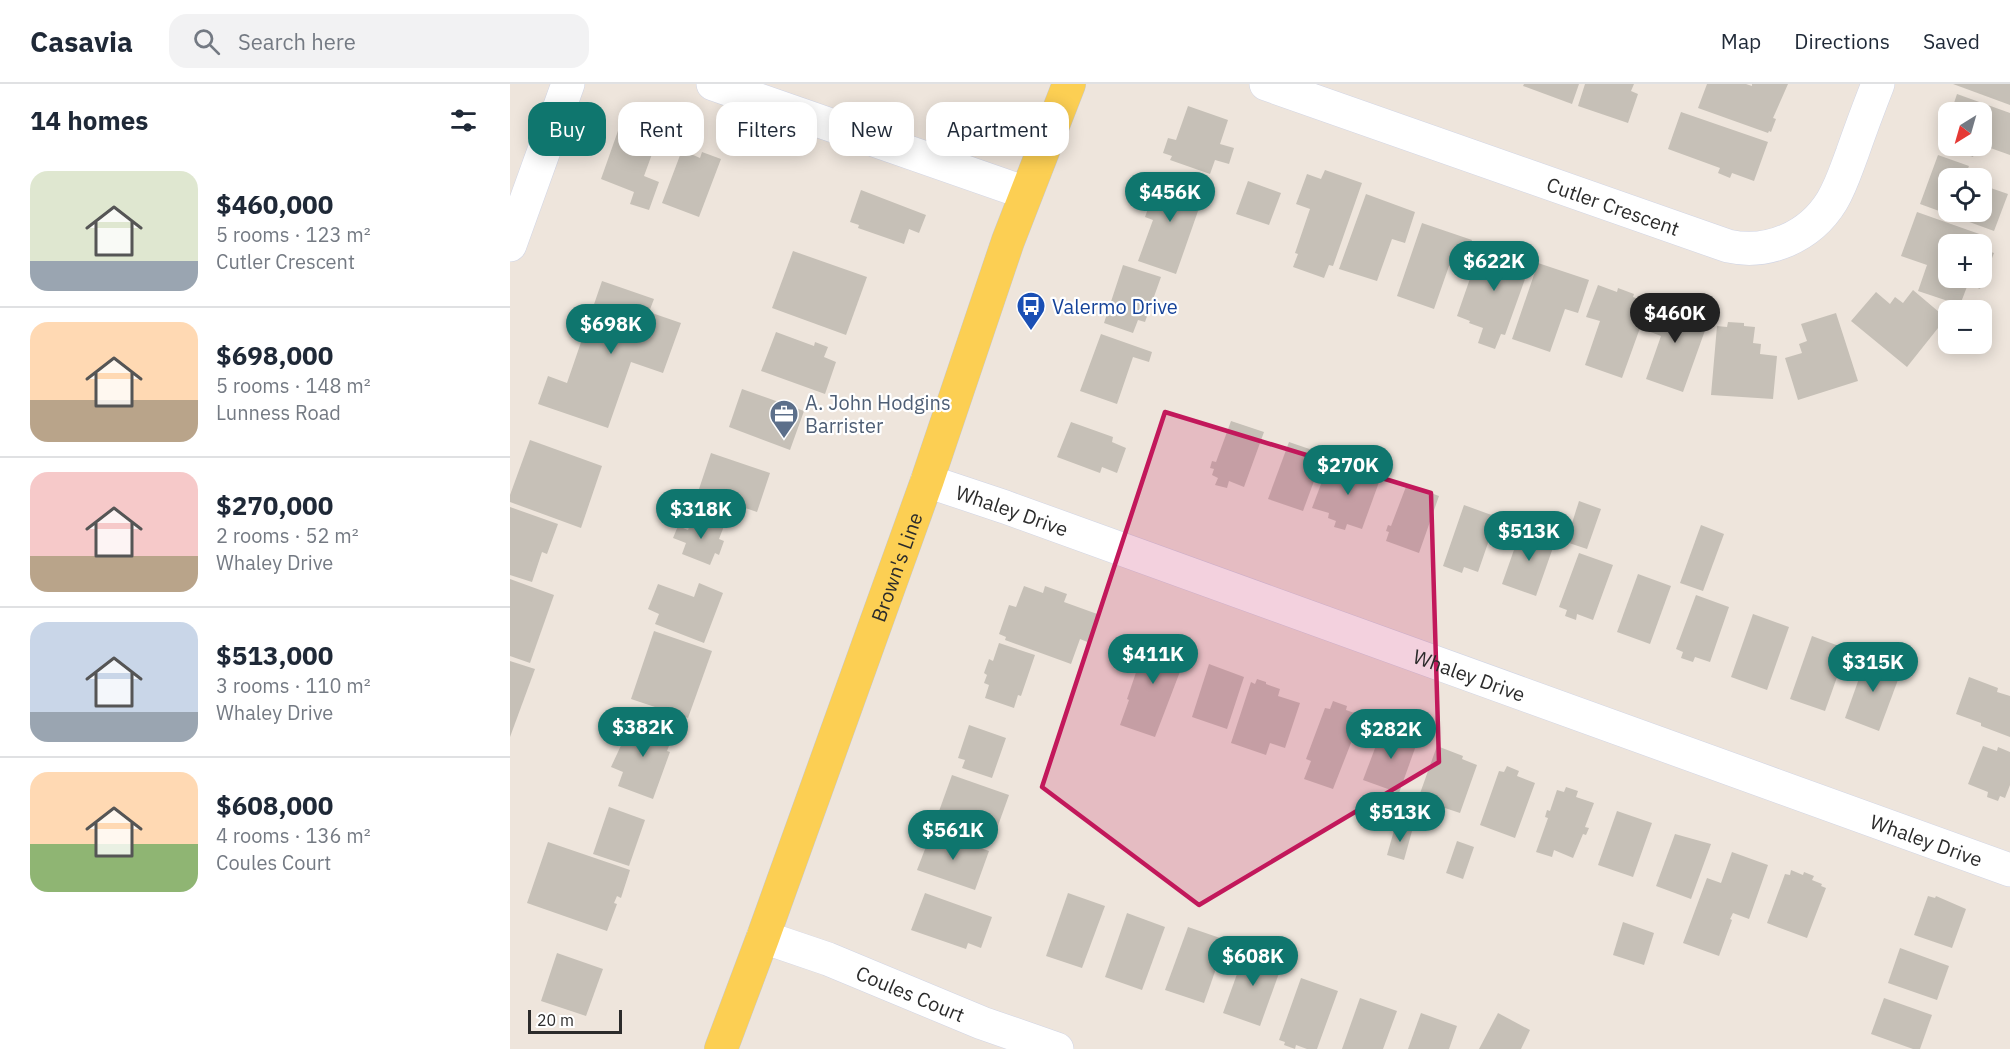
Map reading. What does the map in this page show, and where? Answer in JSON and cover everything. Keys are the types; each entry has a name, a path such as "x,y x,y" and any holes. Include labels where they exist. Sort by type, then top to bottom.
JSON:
{"main road":[{"name":"Brown's Line","path":"721,1049 927,481 1008,241 1069,84"}],"street":[{"path":"510,245 568,84"},
{"path":"713,84 1026,194"},
{"name":"Cutler Crescent","path":"1266,84 1728,246 1752,249 1779,244 1803,232 1824,213 1840,185 1878,84"},
{"name":"Whaley Drive","path":"927,481 1005,507 2010,870"},
{"name":"Coules Court","path":"763,937 828,959 982,1023 1057,1049"}],"highlighted area":[{"path":"1165,412 1431,493 1439,762 1199,905 1042,787"}],"building":[{"path":"1524,84 1579,84 1572,104 1523,86"},
{"path":"1585,84 1634,84 1631,91 1638,94 1628,123 1578,106"},
{"path":"1707,84 1752,86 1752,84 1788,84 1773,118 1776,119 1771,132 1768,133 1698,108"},
{"path":"1953,84 2010,84 2010,105"},
{"path":"1957,94 1979,102 1954,102"},
{"path":"1188,106 1228,120 1220,144 1234,148 1229,164 1215,160 1210,174 1170,160 1172,156 1163,153 1168,138 1176,140"},
{"path":"1992,107 2010,113 2010,155 1992,149"},
{"path":"1681,112 1768,142 1754,181 1732,173 1730,178 1718,173 1720,168 1668,149"},
{"path":"618,131 618,156 651,156 644,176 659,182 649,210 630,204 634,192 601,179"},
{"path":"704,153 721,159 699,217 662,203 680,156 700,158 704,156"},
{"path":"1938,155 1969,166 1968,168 1938,168 1938,211 1920,204"},
{"path":"1325,170 1362,183 1333,266 1329,265 1324,278 1293,267 1298,254 1295,253 1310,209 1296,204 1307,174 1321,179"},
{"path":"1160,175 1205,191 1176,274 1138,261 1153,220 1145,217"},
{"path":"1248,181 1281,193 1269,225 1236,214"},
{"path":"1992,188 2008,194 1994,231 1969,222 1992,222"},
{"path":"861,190 926,215 919,233 909,229 904,244 858,228 859,225 850,222"},
{"path":"1366,194 1415,212 1405,243 1392,239 1377,281 1339,269"},
{"path":"1917,212 1938,219 1938,222 1945,222 1979,234 1938,234 1938,288 1966,288 1962,300 1945,300 1918,291 1927,265 1901,256"},
{"path":"1422,223 1472,240 1461,271 1449,266 1434,309 1397,296"},
{"path":"1482,244 1515,256 1518,248 1534,254 1505,335 1501,334 1495,349 1478,343 1483,328 1457,316"},
{"path":"793,251 867,277 846,335 772,308"},
{"path":"1538,263 1589,280 1578,313 1565,309 1550,352 1512,339"},
{"path":"1123,265 1161,277 1145,322 1138,320 1133,333 1104,323"},
{"path":"602,281 654,299 649,312 681,323 663,373 631,362 608,428 538,404 548,376 567,383"},
{"path":"1598,285 1617,292 1618,288 1649,303 1622,378 1585,365 1600,321 1586,317"},
{"path":"1913,290 1938,311 1938,328 1907,367 1851,321 1876,292 1890,304 1895,297 1903,303"},
{"path":"1658,301 1700,312 1698,319 1708,322 1683,392 1646,379 1661,336 1648,331"},
{"path":"1836,313 1858,381 1798,400 1785,358 1802,353 1799,344 1807,341 1801,324"},
{"path":"1728,322 1744,323 1744,326 1755,327 1753,343 1761,344 1760,354 1777,356 1773,399 1711,395 1717,326 1727,327"},
{"path":"776,332 814,346 815,342 828,347 824,357 836,362 825,394 761,371"},
{"path":"1101,334 1152,352 1149,362 1133,357 1117,404 1080,391"},
{"path":"742,389 804,411 790,450 729,427"},
{"path":"1231,421 1264,432 1244,487 1229,481 1227,488 1215,485 1218,478 1212,475 1214,469 1210,468 1212,461 1216,462"},
{"path":"1071,422 1113,437 1112,442 1126,448 1117,473 1102,467 1100,473 1057,457"},
{"path":"530,440 602,466 581,528 510,502 510,495"},
{"path":"1289,442 1324,454 1303,511 1268,499"},
{"path":"711,453 770,473 757,512 698,492"},
{"path":"1347,462 1382,474 1362,529 1347,524 1345,530 1334,527 1336,521 1328,518 1329,513 1312,508 1324,476 1340,482"},
{"path":"1407,484 1439,496 1419,553 1386,541 1389,532 1386,531 1388,525 1391,526"},
{"path":"1579,501 1601,509 1587,549 1566,542"},
{"path":"1464,505 1497,517 1478,572 1464,567 1462,573 1443,566"},
{"path":"510,507 558,524 547,554 542,552 532,582 510,575"},
{"path":"694,515 724,526 719,539 724,541 719,555 715,553 710,565 682,554 686,543 673,538 678,526 688,530"},
{"path":"1701,525 1724,534 1703,591 1680,583"},
{"path":"1522,527 1556,539 1536,596 1502,584"},
{"path":"1579,553 1613,565 1593,620 1577,614 1576,620 1565,616 1567,610 1559,607"},
{"path":"1638,574 1671,586 1650,644 1617,632"},
{"path":"510,579 554,595 530,663 510,656"},
{"path":"699,583 723,593 704,643 655,624 659,614 648,609 658,584 694,597"},
{"path":"1024,586 1043,593 1045,586 1067,594 1064,602 1100,615 1090,643 1080,639 1071,664 1005,640 1006,637 999,634 1009,605 1016,607"},
{"path":"1696,595 1729,607 1710,662 1695,657 1693,662 1681,658 1683,652 1676,649"},
{"path":"1753,614 1789,627 1767,690 1731,677"},
{"path":"654,631 712,651 688,718 631,699"},
{"path":"1149,634 1189,648 1155,737 1120,725"},
{"path":"1812,636 1847,649 1825,711 1790,699"},
{"path":"999,643 1035,655 1021,696 1018,695 1014,708 985,698 989,685 984,683 987,675 984,673 989,659 993,661"},
{"path":"1867,656 1902,669 1879,731 1845,718"},
{"path":"510,661 535,669 510,737"},
{"path":"1209,664 1244,677 1227,729 1192,717"},
{"path":"1969,677 1998,688 1997,692 2010,696 2010,737 1956,714"},
{"path":"1257,679 1280,689 1278,696 1300,703 1285,748 1270,743 1266,755 1231,743 1251,682 1255,684"},
{"path":"1333,701 1347,706 1346,710 1360,715 1358,719 1360,720 1333,789 1304,779 1311,761 1306,759 1325,708 1330,709"},
{"path":"635,718 674,733 667,751 670,752 653,799 618,786 623,772 611,767 624,739 627,740"},
{"path":"969,725 1006,738 992,778 962,768 965,760 958,758"},
{"path":"1383,727 1418,740 1399,793 1363,780"},
{"path":"1437,746 1463,756 1462,759 1477,765 1460,813 1418,799"},
{"path":"1983,746 1997,751 1998,747 2010,752 2010,785 2005,798 2000,796 1998,801 1987,797 1988,792 1968,784"},
{"path":"1507,766 1519,771 1517,776 1535,783 1515,838 1480,825 1499,771 1504,772"},
{"path":"952,775 1009,795 995,834 938,814"},
{"path":"1566,787 1578,791 1576,797 1594,803 1585,827 1589,828 1586,835 1583,834 1573,858 1554,850 1552,857 1536,852 1548,818 1545,817 1547,810 1550,811 1557,790 1564,792"},
{"path":"609,807 645,820 629,866 593,854"},
{"path":"1617,811 1652,823 1633,877 1598,865"},
{"path":"1395,827 1412,831 1404,860 1387,855"},
{"path":"932,831 989,851 975,890 917,870"},
{"path":"1675,834 1711,844 1691,899 1656,886"},
{"path":"1457,841 1474,847 1463,879 1446,873"},
{"path":"548,842 630,870 621,898 617,896 614,903 617,904 607,931 527,903"},
{"path":"1732,852 1768,865 1749,919 1733,913 1719,956 1683,943 1707,878 1721,883"},
{"path":"1791,870 1803,875 1804,872 1814,876 1812,880 1826,888 1807,938 1767,923 1785,874 1790,875"},
{"path":"925,893 992,917 981,948 968,943 966,949 911,930"},
{"path":"1068,893 1105,906 1082,968 1046,956"},
{"path":"1928,896 1935,898 1936,896 1966,909 1952,948 1914,935"},
{"path":"1127,913 1165,927 1142,990 1105,977"},
{"path":"1623,922 1654,933 1644,965 1613,955"},
{"path":"1188,927 1226,940 1204,1003 1165,990"},
{"path":"1900,948 1949,966 1937,1000 1888,983"},
{"path":"1246,949 1283,962 1260,1026 1223,1013"},
{"path":"557,953 603,969 586,1016 541,1001"},
{"path":"1301,978 1338,991 1317,1049 1307,1049 1296,1045 1295,1049 1284,1045 1285,1042 1279,1040"},
{"path":"1360,998 1397,1011 1383,1049 1342,1049"},
{"path":"1884,998 1932,1015 1920,1049 1913,1049 1871,1034"},
{"path":"1421,1013 1457,1026 1449,1049 1408,1049"},
{"path":"1498,1013 1530,1030 1521,1049 1479,1049"}],"place":[{"name":"Valermo Drive","path":"1031,332"},
{"name":"A. John Hodgins Barrister","path":"784,440"}]}
